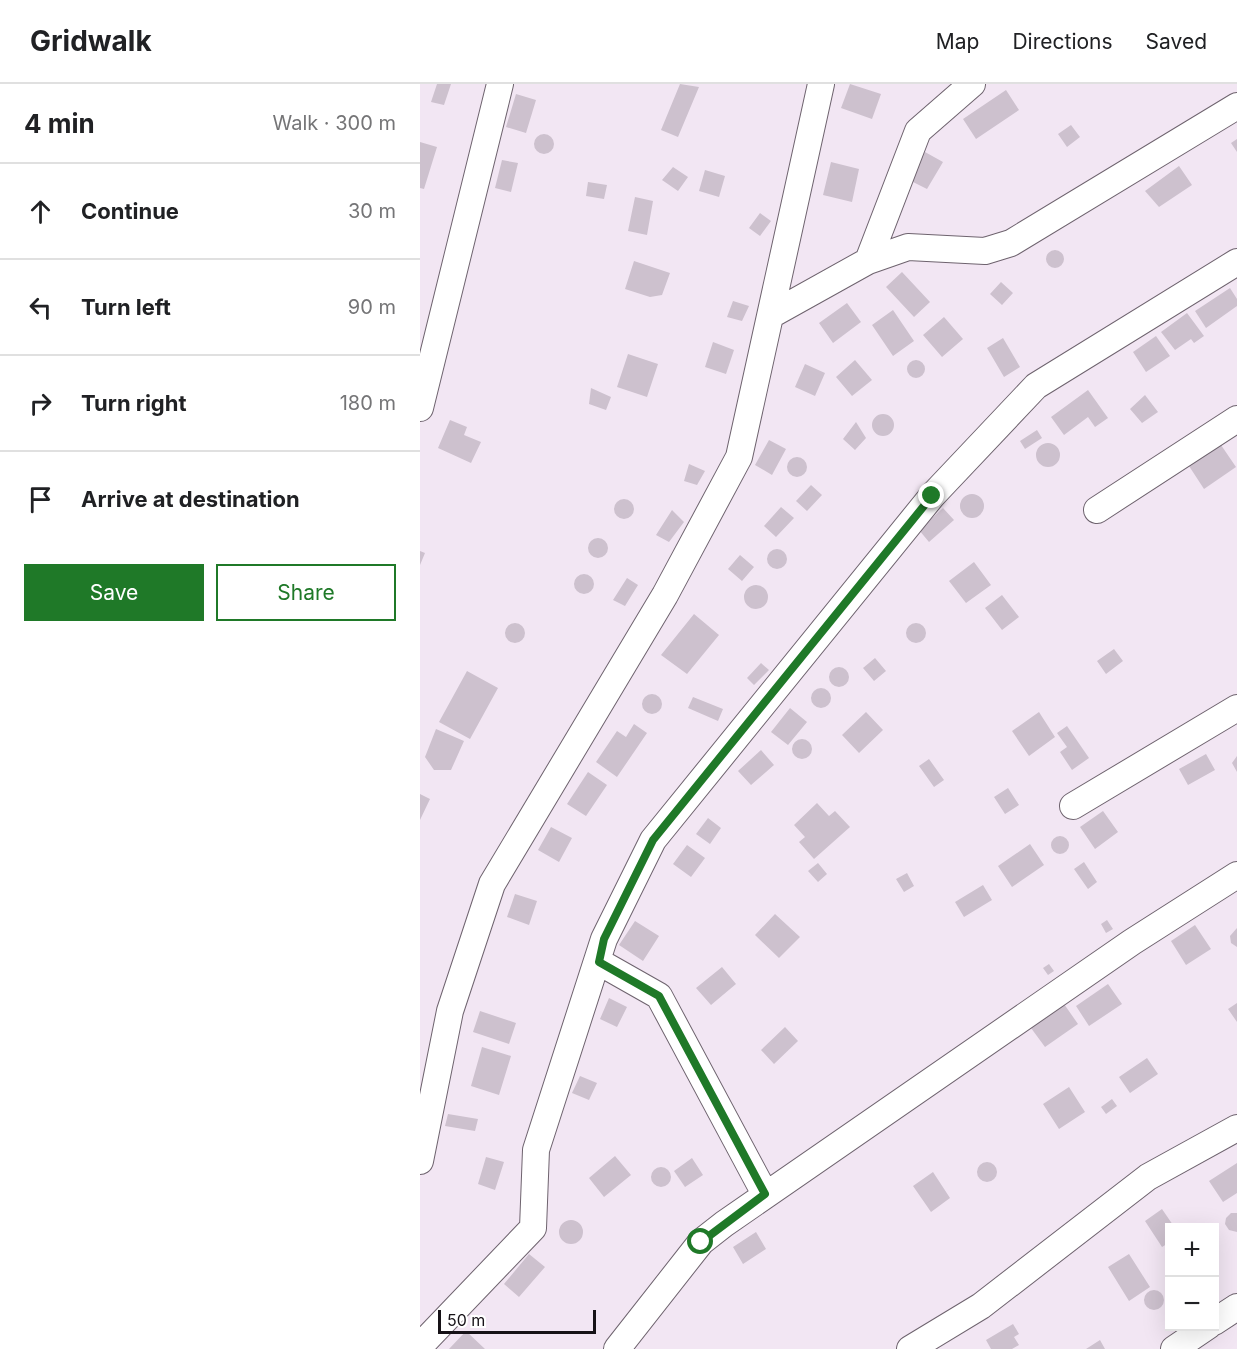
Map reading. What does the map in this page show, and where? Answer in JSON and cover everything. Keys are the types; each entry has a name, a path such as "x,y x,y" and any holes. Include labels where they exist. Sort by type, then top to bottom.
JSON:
{"street":[{"path":"420,408 500,84"},
{"path":"420,1161 450,1011 492,884 665,595 739,457 821,84"},
{"path":"868,261 918,131 972,84"},
{"path":"771,315 868,261 908,247 985,251 1011,243 1237,106"},
{"path":"420,1346 533,1228 536,1150 599,962 604,939 653,840 932,496 1036,386 1237,262"},
{"path":"1097,510 1237,418"},
{"path":"1073,806 1237,708"},
{"path":"617,1349 701,1242 765,1194 1132,942 1237,875"},
{"path":"599,962 659,996 765,1194"},
{"path":"910,1349 981,1306 1148,1177 1237,1128"},
{"path":"1219,1319 1237,1307"},
{"path":"1174,1349 1201,1331"}],"building":[{"path":"437,84 451,84 444,105 431,102"},
{"path":"680,84 699,87 678,137 661,130"},
{"path":"850,84 881,94 872,119 841,108"},
{"path":"1006,90 1019,110 976,139 963,119"},
{"path":"516,94 536,100 526,133 506,127"},
{"path":"1071,125 1080,137 1067,147 1058,134"},
{"path":"544,134 551,137 554,144 551,151 544,154 537,151 534,144 537,137"},
{"path":"1237,139 1237,152 1231,143"},
{"path":"420,142 437,147 424,189 420,188"},
{"path":"925,152 943,162 927,189 909,180"},
{"path":"502,160 518,163 511,192 495,188"},
{"path":"831,162 859,169 852,202 823,195"},
{"path":"1179,166 1192,185 1159,207 1145,191"},
{"path":"673,167 688,177 678,191 662,180"},
{"path":"705,170 725,176 719,197 699,191"},
{"path":"588,182 607,185 604,199 586,196"},
{"path":"635,197 653,201 647,235 628,231"},
{"path":"760,213 771,221 760,236 749,228"},
{"path":"1051,250 1059,250 1064,255 1062,266 1051,268 1046,263 1046,255"},
{"path":"634,261 670,273 662,295 650,297 625,289"},
{"path":"902,272 930,302 914,317 886,287"},
{"path":"1001,282 1013,293 1002,305 990,294"},
{"path":"1230,288 1237,299 1237,306 1206,328 1195,311"},
{"path":"733,301 749,306 742,321 727,317"},
{"path":"847,303 861,322 833,343 819,323"},
{"path":"893,310 914,341 893,356 872,325"},
{"path":"1187,313 1204,336 1194,343 1191,339 1175,350 1161,332"},
{"path":"944,317 963,339 942,357 923,335"},
{"path":"1156,336 1170,356 1146,372 1133,352"},
{"path":"1003,338 1020,367 1004,377 987,348"},
{"path":"713,342 734,350 726,374 705,367"},
{"path":"628,354 658,364 647,397 617,387"},
{"path":"855,360 872,380 852,396 836,377"},
{"path":"916,360 922,363 925,369 922,375 916,378 910,375 907,369 910,363"},
{"path":"805,364 825,373 815,396 795,387"},
{"path":"591,388 611,397 606,410 589,404"},
{"path":"1088,390 1108,418 1095,427 1088,417 1064,435 1051,417"},
{"path":"1145,395 1158,412 1142,423 1130,409"},
{"path":"883,414 891,417 894,425 891,433 883,436 875,433 872,425 875,417"},
{"path":"450,420 467,427 464,435 481,442 471,463 438,448"},
{"path":"856,422 866,438 855,450 843,439"},
{"path":"1037,430 1042,438 1025,449 1020,441"},
{"path":"769,440 786,449 772,475 755,465"},
{"path":"1048,443 1053,444 1059,450 1059,460 1053,466 1048,467 1043,466 1037,460 1036,455 1037,450 1043,444"},
{"path":"1221,445 1236,467 1204,489 1189,466"},
{"path":"793,457 801,457 807,463 807,471 801,477 793,477 787,471 787,463"},
{"path":"689,464 705,471 697,485 684,481"},
{"path":"811,485 822,495 807,511 796,501"},
{"path":"972,494 977,495 983,501 983,511 977,517 972,518 967,517 961,511 960,506 961,501 967,495"},
{"path":"620,499 628,499 634,505 634,513 628,519 620,519 614,513 614,505"},
{"path":"781,507 794,518 776,537 764,526"},
{"path":"943,508 954,520 929,542 919,530"},
{"path":"672,510 684,522 669,542 656,535"},
{"path":"594,538 602,538 608,544 608,552 602,558 594,558 588,552 588,544"},
{"path":"773,549 781,549 787,555 787,563 781,569 773,569 767,563 767,555"},
{"path":"420,551 425,553 420,565"},
{"path":"740,555 754,567 742,581 728,569"},
{"path":"974,562 991,585 966,603 949,581"},
{"path":"580,574 588,574 594,580 594,588 588,594 580,594 574,588 574,580"},
{"path":"627,578 638,585 625,606 613,600"},
{"path":"756,585 765,588 768,597 765,606 756,609 747,606 744,597 747,588"},
{"path":"1002,595 1019,617 1002,630 985,608"},
{"path":"694,614 719,635 687,674 661,655"},
{"path":"511,623 519,623 525,629 525,637 519,643 511,643 505,637 505,629"},
{"path":"912,623 920,623 926,629 926,637 920,643 912,643 906,637 906,629"},
{"path":"1114,649 1123,661 1106,674 1097,661"},
{"path":"875,658 886,671 874,681 863,668"},
{"path":"761,663 769,670 754,685 747,678"},
{"path":"835,667 843,667 849,673 849,681 843,687 835,687 829,681 829,673"},
{"path":"467,671 498,688 470,739 439,722"},
{"path":"817,688 825,688 831,694 831,702 825,708 817,708 811,702 811,694"},
{"path":"652,694 659,697 662,704 659,711 652,714 645,711 642,704 645,697"},
{"path":"693,697 723,709 718,721 688,708"},
{"path":"790,708 807,722 788,745 771,732"},
{"path":"866,712 883,730 859,753 842,735"},
{"path":"1039,712 1055,737 1029,756 1012,731"},
{"path":"634,724 647,733 617,777 596,762 617,731 626,737"},
{"path":"1067,726 1089,758 1072,770 1060,752 1067,747 1057,733"},
{"path":"436,729 464,741 451,770 434,770 425,757"},
{"path":"802,739 809,742 812,749 809,756 802,759 795,756 792,749 795,742"},
{"path":"761,750 774,765 751,785 738,771"},
{"path":"1206,754 1215,770 1188,785 1179,769"},
{"path":"1237,756 1237,772 1232,763"},
{"path":"929,759 944,780 934,787 919,766"},
{"path":"588,772 607,785 586,816 567,804"},
{"path":"1008,788 1019,805 1005,814 994,797"},
{"path":"420,794 430,799 420,820"},
{"path":"817,803 829,816 835,811 850,827 814,859 799,842 805,837 794,825"},
{"path":"1103,811 1118,832 1095,849 1080,827"},
{"path":"708,818 721,828 710,844 696,834"},
{"path":"551,827 572,838 559,862 538,850"},
{"path":"1060,836 1066,839 1069,845 1066,851 1060,854 1054,851 1051,845 1054,839"},
{"path":"1030,844 1044,865 1012,887 998,866"},
{"path":"687,845 705,858 691,877 673,864"},
{"path":"1084,862 1097,882 1088,889 1074,869"},
{"path":"818,863 827,874 818,882 808,871"},
{"path":"907,873 914,886 904,892 896,879"},
{"path":"983,885 992,900 964,917 955,902"},
{"path":"515,894 537,901 529,925 507,917"},
{"path":"775,914 800,937 779,958 755,935"},
{"path":"1107,920 1113,929 1106,933 1101,924"},
{"path":"635,921 659,936 643,961 619,945"},
{"path":"1195,925 1211,949 1186,965 1171,941"},
{"path":"1237,928 1237,947 1231,943 1230,936"},
{"path":"1049,964 1054,971 1048,975 1043,968"},
{"path":"722,967 736,984 711,1005 696,988"},
{"path":"1108,984 1122,1004 1089,1026 1076,1006"},
{"path":"609,998 627,1007 617,1027 600,1019"},
{"path":"1237,1003 1237,1022 1228,1009"},
{"path":"1064,1004 1078,1024 1045,1047 1031,1028"},
{"path":"480,1011 516,1023 509,1044 473,1032"},
{"path":"785,1027 798,1041 774,1064 761,1050"},
{"path":"482,1047 511,1056 499,1095 471,1086"},
{"path":"1147,1058 1158,1074 1130,1093 1119,1077"},
{"path":"580,1076 597,1083 589,1100 572,1093"},
{"path":"1069,1087 1085,1112 1059,1129 1043,1104"},
{"path":"1112,1099 1117,1106 1106,1114 1101,1107"},
{"path":"448,1114 478,1119 475,1131 445,1126"},
{"path":"615,1156 631,1175 604,1197 589,1178"},
{"path":"486,1157 504,1162 495,1190 478,1184"},
{"path":"692,1158 703,1175 685,1187 674,1171"},
{"path":"987,1162 994,1165 997,1172 994,1179 987,1182 980,1179 977,1172 980,1165"},
{"path":"1237,1163 1237,1193 1223,1202 1209,1181"},
{"path":"661,1167 668,1170 671,1177 668,1184 661,1187 654,1184 651,1177 654,1170"},
{"path":"933,1172 950,1198 931,1212 913,1186"},
{"path":"1162,1209 1172,1223 1165,1223 1165,1245 1162,1247 1145,1221"},
{"path":"1231,1213 1237,1213 1237,1232 1229,1230 1225,1224 1226,1218"},
{"path":"571,1220 576,1221 582,1227 582,1237 576,1243 571,1244 566,1243 560,1237 559,1232 560,1227 566,1221"},
{"path":"756,1232 766,1249 743,1264 733,1247"},
{"path":"529,1254 545,1267 519,1297 504,1284"},
{"path":"1129,1254 1150,1287 1129,1301 1108,1267"},
{"path":"1154,1290 1161,1293 1164,1300 1161,1307 1154,1310 1147,1307 1144,1300 1147,1293"},
{"path":"1013,1324 1019,1334 1014,1337 1019,1345 1012,1349 991,1349 986,1340"},
{"path":"466,1331 485,1349 449,1349"},
{"path":"1100,1340 1105,1349 1086,1349"}],"route":[{"path":"701,1242 765,1194 659,996 599,962 604,939 653,840 932,496"}]}
